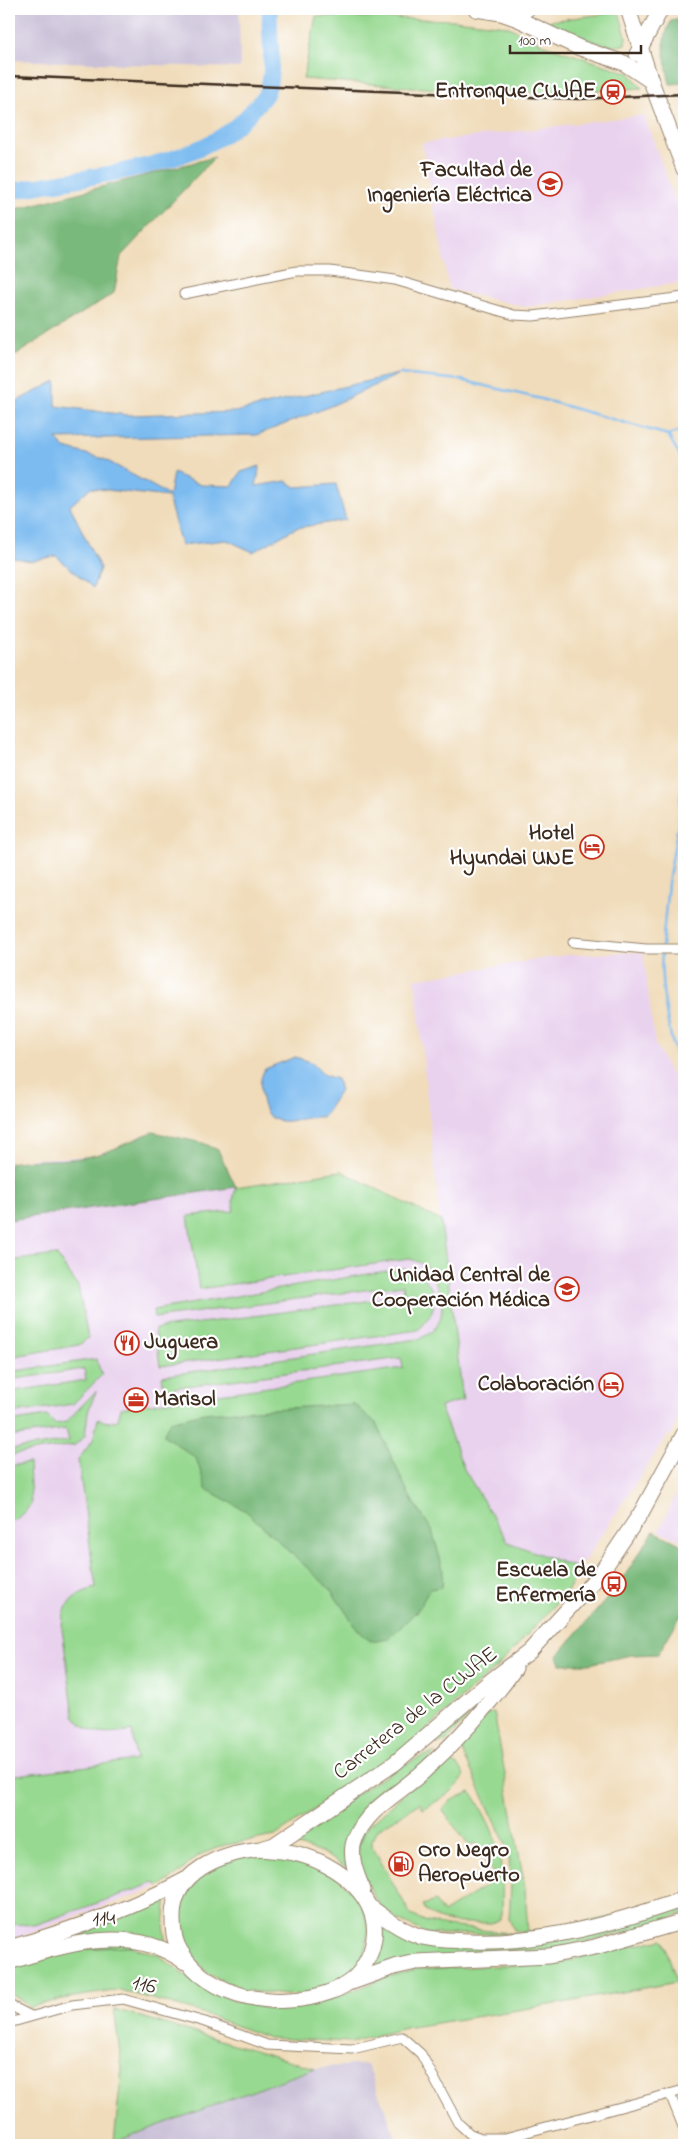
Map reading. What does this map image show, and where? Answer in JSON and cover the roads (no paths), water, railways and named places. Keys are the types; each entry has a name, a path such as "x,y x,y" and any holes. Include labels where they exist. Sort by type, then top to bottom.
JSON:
{"highway":[{"path":"466,9 528,9"},
{"path":"476,9 501,13 518,19 572,45 615,60 632,68 651,81"},
{"path":"628,9 651,81 684,169"},
{"path":"615,60 629,59 640,49 661,9"},
{"name":"Carretera de la CUJAE","path":"368,1903 356,1873 353,1854 354,1841 361,1827 375,1809 424,1771 444,1750 498,1692 525,1655 600,1574 641,1513 684,1434"},
{"name":"Carretera de la CUJAE","path":"261,1849 274,1845 395,1763 493,1679 525,1655"},
{"path":"395,1763 432,1750 444,1750"},
{"path":"684,1899 593,1928 544,1937 492,1941 450,1940 420,1936 400,1928 368,1903 340,1873 321,1862 295,1853 261,1849 240,1851 207,1863 185,1880 172,1914 173,1933 180,1951 196,1971 235,1993 272,2001 290,2002 311,1998 394,1966 416,1962 549,1956 594,1947 684,1920"},
{"name":"114","path":"9,1948 63,1932 164,1892 185,1880"},
{"path":"351,1982 366,1962 372,1947 374,1934 368,1903"},
{"name":"114","path":"9,1962 67,1945 131,1939 160,1947 196,1971"}],"street":[{"path":"184,294 297,271 330,271 394,280 514,315 533,316 684,297"},
{"path":"573,942 653,949 684,949"},
{"name":"116","path":"9,2022 72,2005 122,1999 205,2022 267,2045 352,2049 402,2037 421,2054 458,2123 470,2134 481,2138 505,2138 670,2094"},
{"path":"9,2005 31,2016"},
{"path":"684,2090 670,2094 684,2129"}],"water":[{"path":"402,373 331,406 257,435 56,439 65,448 104,459 169,495 173,473 201,485 232,486 241,472 260,466 256,486 286,481 296,487 336,484 346,520 296,528 253,552 227,540 181,545 168,497 90,488 70,506 100,568 93,588 56,556 31,561 9,557 9,405 56,381 56,406 127,415 235,412"},
{"path":"295,1057 311,1062 324,1075 337,1079 340,1091 323,1117 286,1121 271,1117 265,1110 260,1087 265,1069"}],"waterway":[{"path":"9,192 141,167 175,158 206,145 233,129 260,102 267,92 271,71 270,9"},
{"path":"399,374 461,380 541,399 668,435 684,430"},
{"path":"668,435 684,463"},
{"path":"662,947 668,883 679,819 684,753"},
{"path":"662,952 662,980 670,1033 684,1075"}],"railway":[{"path":"9,76 579,99 684,94"}],"place":[{"name":"Entronque CUJAE","path":"613,92"},
{"name":"Facultad de Ingeniería Eléctrica","path":"550,184"},
{"name":"Hotel Hyundai UNE","path":"592,847"},
{"name":"Unidad Central de Cooperación Médica","path":"567,1289"},
{"name":"Juguera","path":"127,1343"},
{"name":"Colaboración","path":"611,1385"},
{"name":"Marisol","path":"136,1400"},
{"name":"Escuela de Enfermería","path":"614,1584"},
{"name":"Oro Negro Aeropuerto","path":"401,1864"}]}
